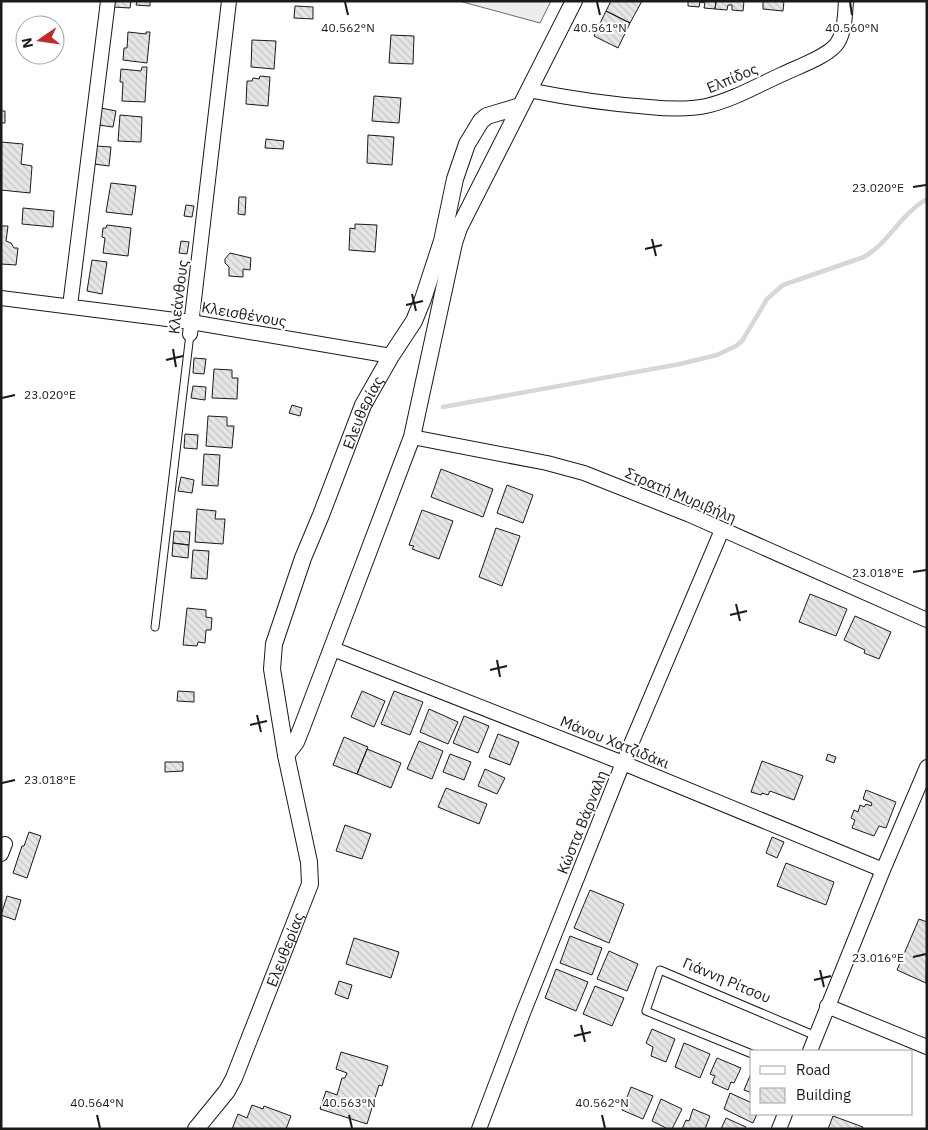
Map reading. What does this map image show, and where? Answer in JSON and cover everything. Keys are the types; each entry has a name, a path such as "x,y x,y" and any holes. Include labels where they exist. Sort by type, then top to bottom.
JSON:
{"street":[{"path":"70,306 108,1"},
{"name":"Κλεάνθους","path":"190,328 229,1"},
{"path":"286,755 302,728 412,437 454,243 459,228 574,1"},
{"name":"Ελπίδος","path":"528,90 597,103 681,109 706,106 733,97 814,59 834,47 841,37 846,1"},
{"name":"Ελευθερίας","path":"196,1129 223,1096 234,1078 310,884 309,862 286,755 272,669 274,644 303,558 353,427 367,396 414,321 423,299 442,240 460,160 471,134 481,121 488,116 520,106"},
{"name":"Κλεισθένους","path":"1,298 70,306 190,328 391,356"},
{"name":"Στρατή Μυριβήλη","path":"412,437 546,463 584,473 722,530 927,620"},
{"name":"Κώστα Βάρναλη","path":"479,1129 523,1013 623,763 722,530"},
{"name":"Μάνου Χατζιδάκι","path":"333,649 623,763 883,870"},
{"path":"810,1050 927,767"},
{"path":"827,1006 927,1047"},
{"path":"779,1129 785,1115"}],"lane":[{"name":"Κλεάνθους","path":"155,627 190,328"},
{"name":"Γιάννη Ρίτσου","path":"750,1053 646,1011 660,970 816,1036"}],"shaded area":[{"path":"459,1 551,1 540,23"}],"building":[{"path":"113,1 131,1 130,8 113,7"},
{"path":"137,1 150,1 150,6 136,5"},
{"path":"611,1 642,1 630,23 606,11"},
{"path":"688,1 716,1 715,9 704,8 705,3 700,2 699,7 688,6"},
{"path":"716,1 744,1 743,11 732,10 732,5 728,5 727,10 715,9"},
{"path":"763,1 784,1 783,11 763,9"},
{"path":"295,6 313,7 313,19 294,18"},
{"path":"606,11 630,23 618,48 594,36"},
{"path":"128,32 146,34 146,32 150,32 147,63 123,60 124,48 127,48"},
{"path":"391,35 414,36 413,64 389,63"},
{"path":"252,40 276,41 274,69 251,67"},
{"path":"142,67 147,67 145,102 122,101 123,82 120,82 121,69 141,71"},
{"path":"260,76 270,77 268,106 246,104 247,81 252,81 253,78 259,79"},
{"path":"374,96 401,98 399,123 372,121"},
{"path":"101,108 116,111 113,127 98,125"},
{"path":"1,111 5,111 5,123 1,123"},
{"path":"120,115 142,117 141,142 118,141"},
{"path":"368,135 394,137 392,165 367,163"},
{"path":"266,139 284,141 283,149 265,148"},
{"path":"1,142 23,144 21,164 32,166 30,193 1,190"},
{"path":"96,146 111,147 109,166 94,164"},
{"path":"111,183 136,186 132,215 106,212"},
{"path":"239,197 246,197 245,215 238,214"},
{"path":"186,205 194,206 192,217 184,216"},
{"path":"23,208 54,211 53,227 22,224"},
{"path":"355,224 377,225 375,252 349,250 350,228 355,229"},
{"path":"107,225 131,228 128,256 103,253 105,238 102,237 103,228 106,228"},
{"path":"1,226 8,226 6,241 11,243 14,248 18,248 16,265 1,264"},
{"path":"181,241 189,242 187,254 179,253"},
{"path":"230,253 251,258 250,270 243,269 243,277 229,276 229,267 225,263 225,259"},
{"path":"92,260 107,262 102,294 87,291"},
{"path":"194,358 206,359 204,374 193,373"},
{"path":"214,369 232,370 232,378 238,378 237,399 212,398"},
{"path":"193,386 206,387 205,400 191,398"},
{"path":"292,405 302,408 300,416 289,413"},
{"path":"208,416 227,417 227,426 234,426 232,448 206,446"},
{"path":"185,434 198,435 197,449 184,448"},
{"path":"204,454 220,455 218,486 202,485"},
{"path":"441,469 493,489 483,517 431,497"},
{"path":"181,477 194,480 192,493 178,491"},
{"path":"507,485 533,495 523,523 497,513"},
{"path":"197,509 216,511 215,519 225,519 223,544 195,542"},
{"path":"422,510 453,521 439,559 412,549 414,546 409,545"},
{"path":"496,528 520,536 502,586 479,577"},
{"path":"174,531 190,532 189,545 173,543"},
{"path":"173,543 189,545 188,558 172,556"},
{"path":"193,550 209,551 207,579 191,578"},
{"path":"810,594 847,609 836,636 799,622"},
{"path":"187,608 206,610 206,617 212,618 211,630 206,630 205,643 198,642 197,646 183,645"},
{"path":"855,616 891,632 879,659 864,653 865,650 844,640"},
{"path":"178,691 194,692 194,702 177,701"},
{"path":"362,691 385,701 374,727 351,717"},
{"path":"394,691 423,702 410,735 381,724"},
{"path":"429,709 458,722 448,744 420,732"},
{"path":"464,716 489,726 478,753 453,743"},
{"path":"498,734 519,742 510,765 489,757"},
{"path":"344,737 368,747 357,774 333,765"},
{"path":"419,741 443,751 432,779 407,769"},
{"path":"367,749 401,763 391,788 357,774"},
{"path":"450,754 471,762 464,780 443,772"},
{"path":"828,754 836,757 834,763 826,760"},
{"path":"762,761 803,776 794,800 770,791 768,795 751,792"},
{"path":"165,762 183,762 183,771 165,772"},
{"path":"485,769 505,778 497,794 478,786"},
{"path":"446,788 487,804 479,824 438,807"},
{"path":"866,790 896,802 886,828 879,826 874,836 852,828 855,820 851,818 854,810 858,812 860,805 864,807 866,804 871,806 872,803 863,799"},
{"path":"345,825 371,834 362,859 336,851"},
{"path":"29,832 41,836 27,878 13,873"},
{"path":"772,837 784,842 777,858 766,853"},
{"path":"786,863 834,882 826,905 777,886"},
{"path":"590,890 624,904 609,943 574,928"},
{"path":"7,896 21,900 15,920 1,915"},
{"path":"919,919 927,922 926,983 897,970"},
{"path":"570,936 602,948 592,975 560,963"},
{"path":"354,938 399,952 391,978 346,964"},
{"path":"609,951 638,964 627,991 597,979"},
{"path":"556,969 588,982 576,1011 545,998"},
{"path":"339,981 352,985 348,999 335,994"},
{"path":"595,986 624,998 612,1026 583,1014"},
{"path":"652,1029 675,1039 666,1062 651,1056 653,1047 646,1043"},
{"path":"684,1043 710,1054 700,1078 675,1067"},
{"path":"341,1052 388,1066 382,1086 379,1085 367,1124 320,1109 326,1091 337,1095 342,1078 345,1078 347,1073 336,1069"},
{"path":"717,1058 741,1068 734,1083 731,1082 728,1090 712,1083 715,1076 710,1074"},
{"path":"750,1076 750,1092 744,1090"},
{"path":"631,1087 653,1096 643,1119 622,1110"},
{"path":"730,1093 750,1102 750,1115 757,1115 753,1123 724,1109"},
{"path":"661,1099 682,1109 672,1129 652,1121"},
{"path":"252,1105 263,1109 264,1106 291,1116 286,1129 232,1129 238,1114 247,1118"},
{"path":"693,1109 710,1116 705,1129 682,1129 686,1120 689,1121"},
{"path":"833,1116 863,1127 862,1129 828,1129"},
{"path":"726,1118 746,1127 745,1129 721,1129"}],"waterway":[{"path":"443,407 680,364 717,355 742,341 767,299 783,285 864,257 881,244 917,205 927,199"}]}
